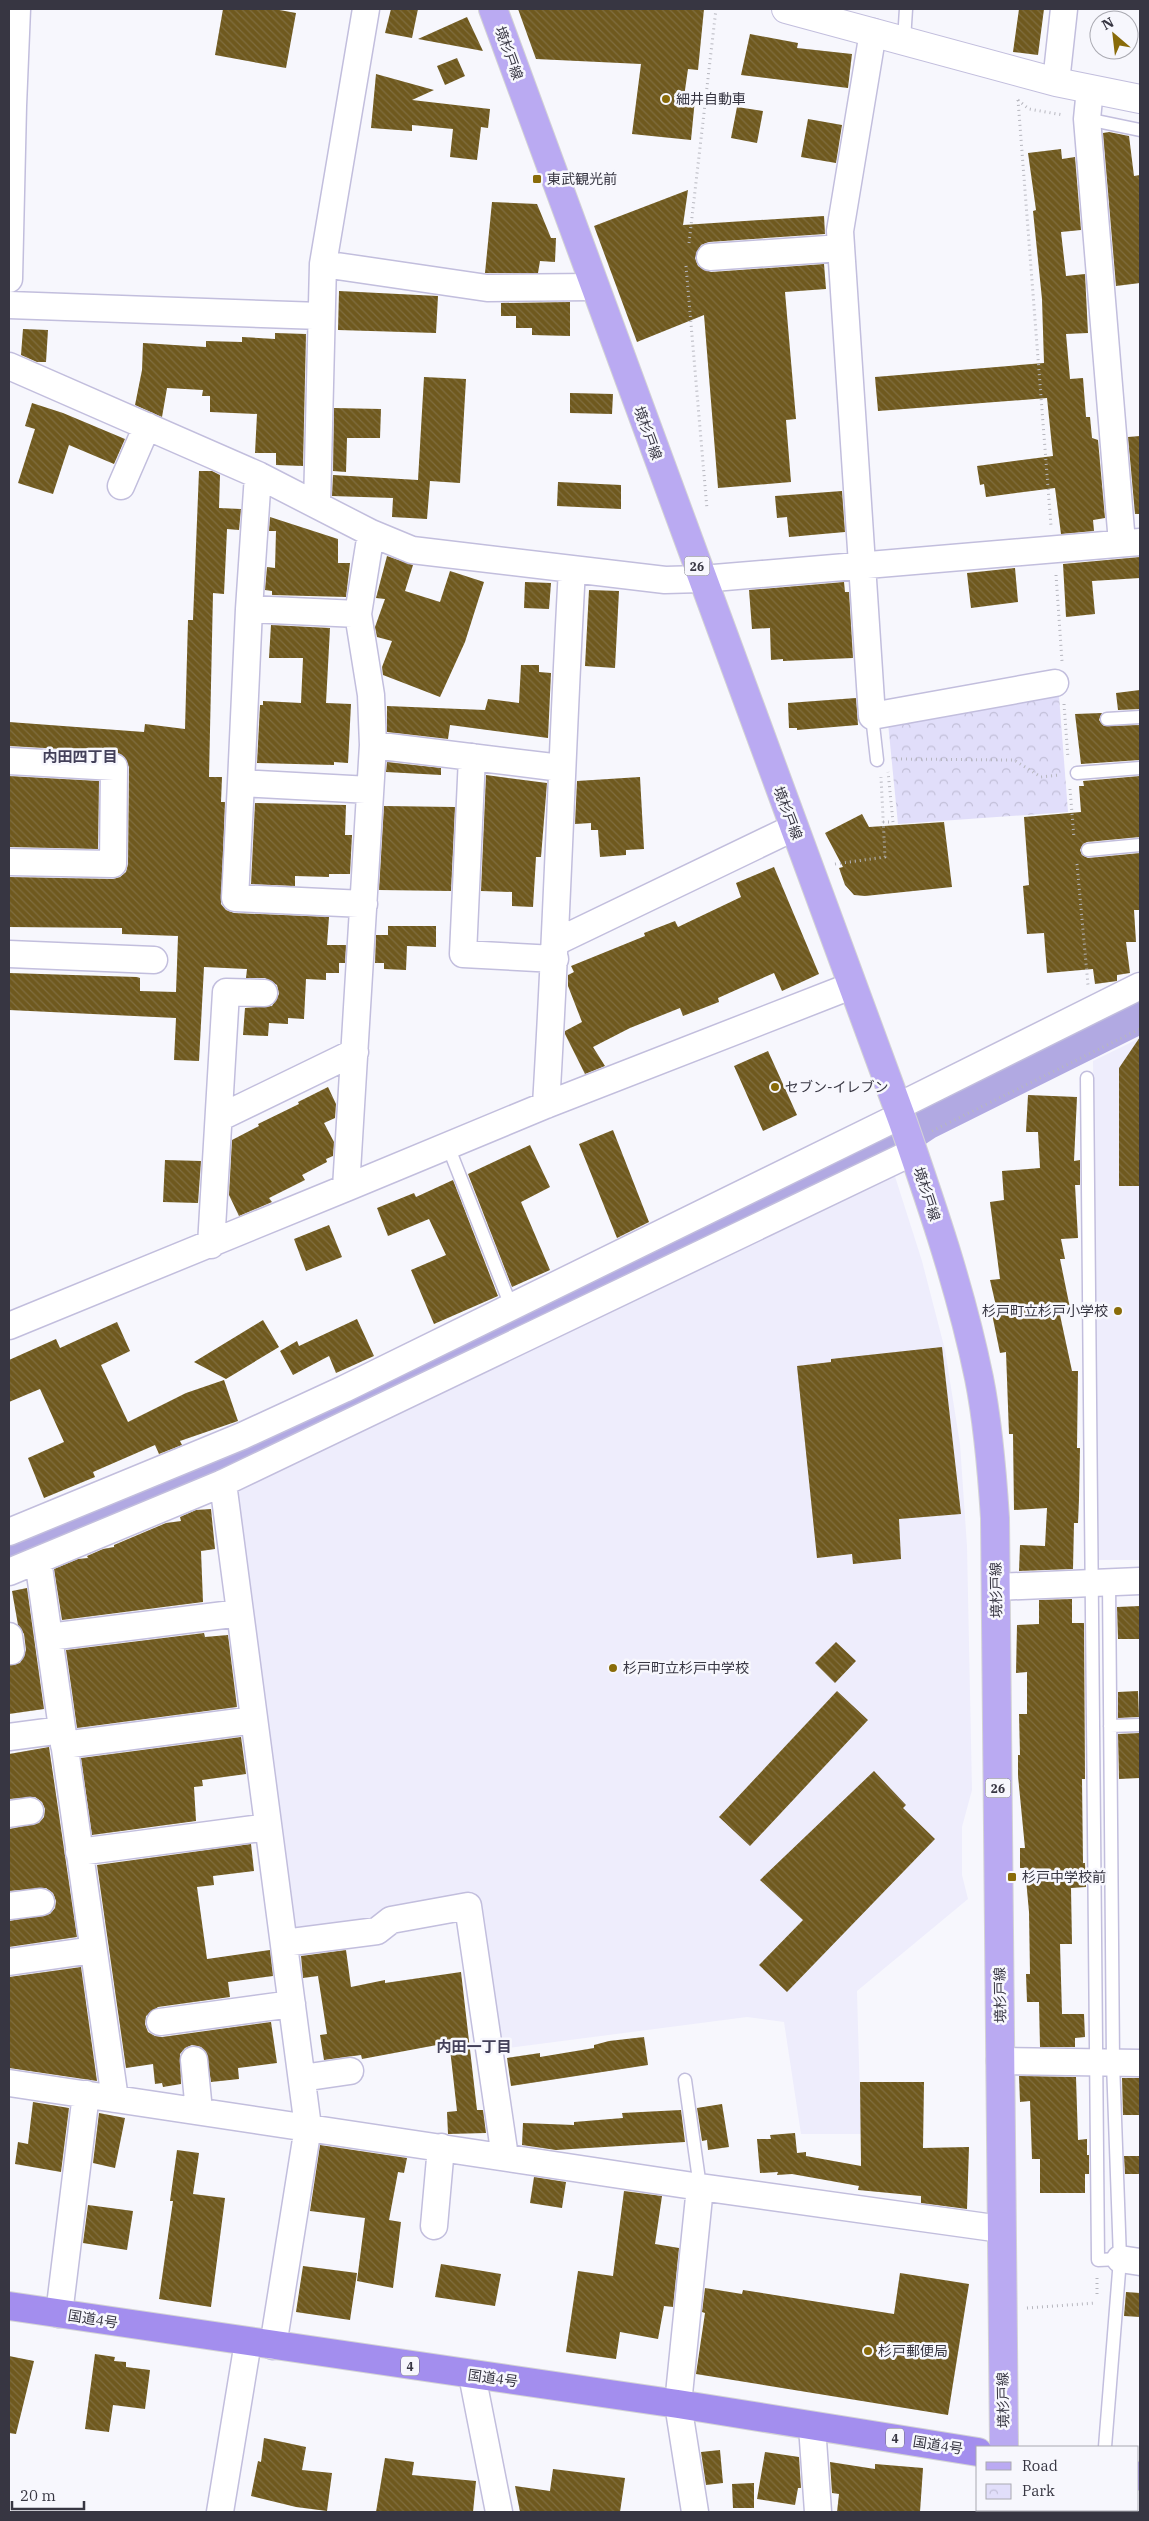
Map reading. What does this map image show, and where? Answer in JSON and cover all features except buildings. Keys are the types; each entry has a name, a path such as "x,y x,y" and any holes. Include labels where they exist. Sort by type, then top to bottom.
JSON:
{"highway":[{"name":"国道4号","path":"9,2306 678,2404 976,2452"}],"main road":[{"name":"境杉戸線","path":"493,9 851,986 908,1128 952,1269 979,1380 993,1481 996,1587 1004,2446"}],"street":[{"path":"9,279 11,105 17,9"},
{"path":"317,505 323,264 366,9"},
{"path":"786,9 1056,82 1140,99"},
{"path":"1056,82 1064,9"},
{"path":"873,32 840,231 864,564 872,716 1055,683"},
{"path":"9,366 258,475 371,533 412,550 665,580 702,579 1131,542 1087,119 1090,89"},
{"path":"695,256 842,248"},
{"path":"323,264 487,288 594,287"},
{"path":"9,305 321,316"},
{"path":"121,486 146,426"},
{"path":"258,475 249,609 236,898 364,904"},
{"path":"346,1188 373,745 371,695 358,614 371,533"},
{"path":"546,1105 556,951 561,768 572,569"},
{"path":"249,609 358,614"},
{"path":"373,745 561,768"},
{"path":"472,757 463,954 556,951 793,828"},
{"path":"9,761 114,767 113,864 9,862"},
{"path":"241,783 370,790"},
{"path":"9,954 154,960"},
{"path":"9,1326 211,1245 546,1105 851,986"},
{"path":"9,1572 223,1483 908,1128 1140,986"},
{"path":"211,1245 226,992 264,993"},
{"path":"219,1118 355,1052"},
{"path":"9,1532 242,1436 360,1381 511,1306 908,1128"},
{"path":"220,2512 261,2344 308,2127 223,1483"},
{"path":"38,1560 115,2099"},
{"path":"996,1587 1140,1581"},
{"path":"49,1637 240,1613"},
{"path":"9,1738 63,1737 254,1720"},
{"path":"79,1852 268,1827"},
{"path":"9,1906 41,1902"},
{"path":"284,1943 376,1931 390,1920 468,1906 505,2157"},
{"path":"9,1962 93,1950"},
{"path":"160,2022 292,2004"},
{"path":"194,2060 199,2111"},
{"path":"1000,2061 1140,2063"},
{"path":"302,2078 350,2071"},
{"path":"9,2083 700,2187 1001,2229"},
{"path":"59,2314 86,2094"},
{"path":"434,2226 441,2147"},
{"path":"695,2512 678,2404 700,2187"},
{"path":"472,2375 499,2512"},
{"path":"812,2426 818,2512"}],"lane":[{"path":"904,40 906,9"},
{"path":"1087,119 1140,130"},
{"path":"872,716 877,760"},
{"path":"1107,719 1140,717"},
{"path":"1077,773 1140,768"},
{"path":"1088,850 1140,845"},
{"path":"1087,1078 1101,1583 1104,2063 1119,2260 1105,2446"},
{"path":"448,1146 511,1306"},
{"path":"1101,1583 1110,1726 1104,2063 1119,2260"},
{"path":"1110,1726 1140,1725"},
{"path":"685,2080 700,2187"}],"path":[{"path":"707,510 686,269 695,256 716,9"},
{"path":"1018,100 1052,535"},
{"path":"811,873 838,863 885,857 880,775 877,760 1014,760 1041,777 1077,773"},
{"path":"908,1128 1140,1029"},
{"path":"1002,2309 1096,2305 1119,2260"}],"shaded area":[{"name":"杉戸町立杉戸小学校","path":"1140,1038 1140,1560 1098,1560 1093,1061"},
{"name":"杉戸町立杉戸中学校","path":"892,1167 922,1261 945,1350 960,1444 967,1546 972,1790 962,1827 962,1875 968,1899 857,1991 861,2134 801,2134 784,2022 747,2017 501,2049 481,1900 387,1914 373,1925 292,1936 237,1488"}],"green space":[{"path":"1059,696 1068,812 898,824 888,723"}],"waterway":[{"path":"9,1549 242,1455 883,1146 925,1118 1140,1011"}],"place":[{"name":"細井自動車","path":"666,99"},
{"name":"東武観光前","path":"537,179"},
{"name":"セブン-イレブン","path":"775,1087"},
{"name":"杉戸町立杉戸小学校","path":"1118,1311"},
{"name":"杉戸町立杉戸中学校","path":"613,1668"},
{"name":"杉戸中学校前","path":"1012,1877"},
{"name":"杉戸郵便局","path":"868,2351"}],"district":[{"name":"内田四丁目","path":"80,756"},
{"name":"内田一丁目","path":"474,2046"}]}
